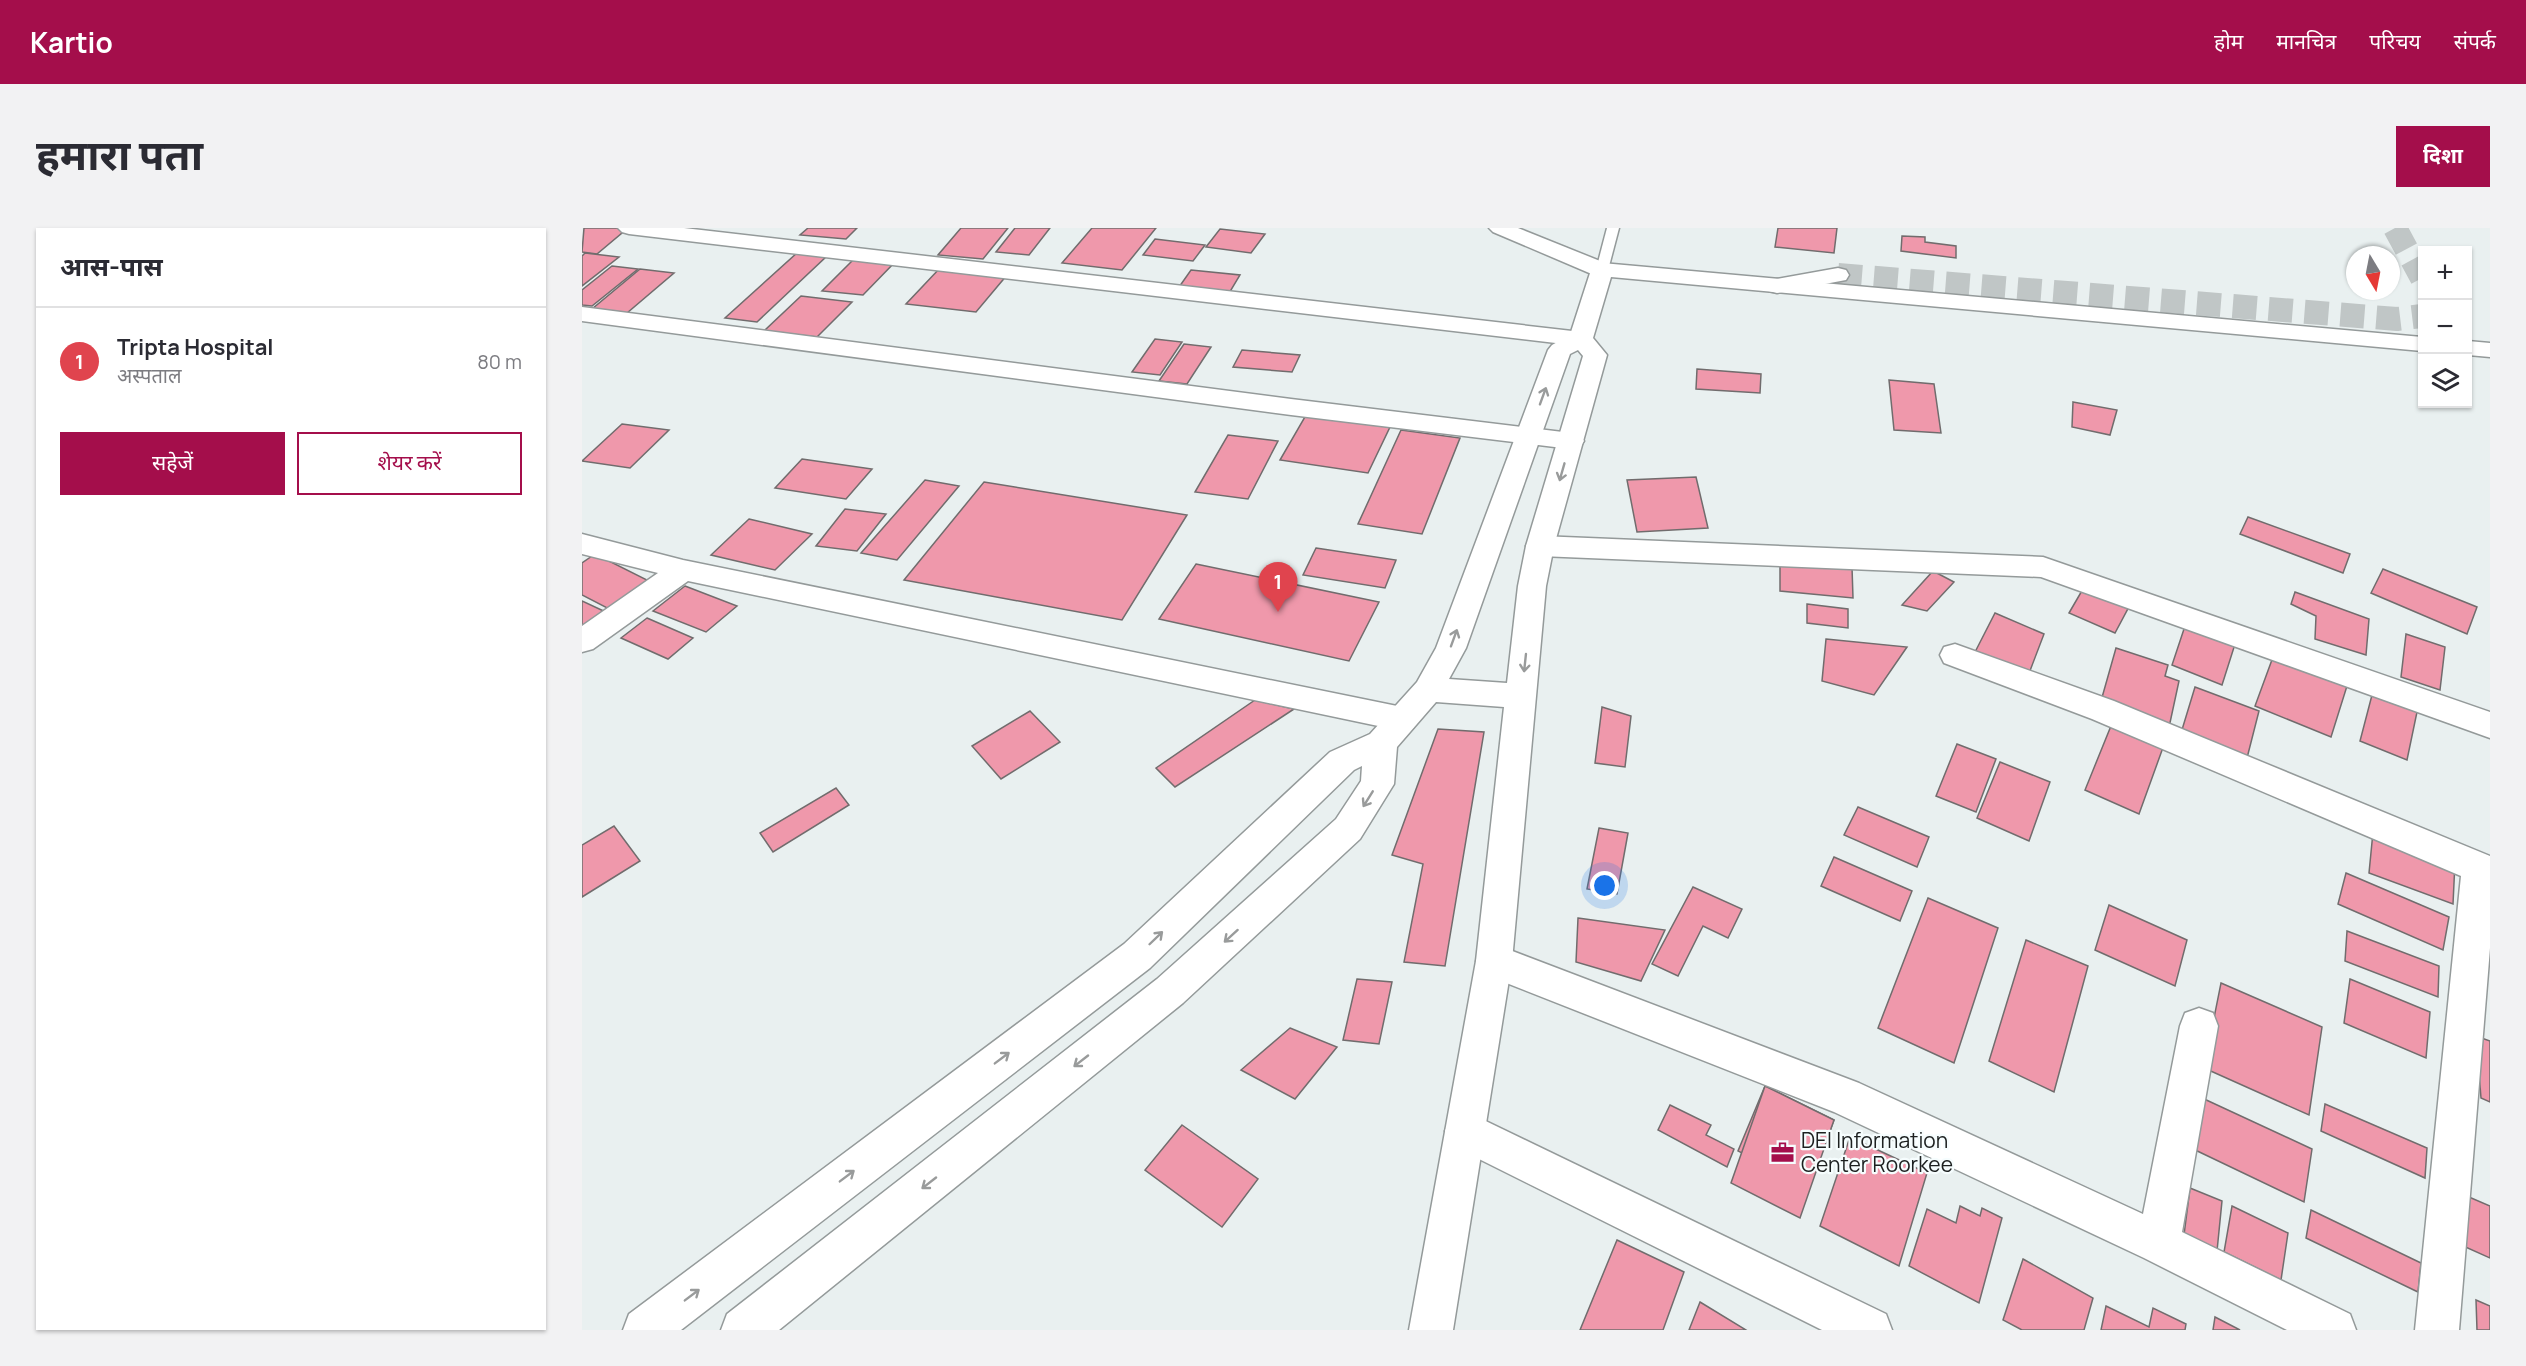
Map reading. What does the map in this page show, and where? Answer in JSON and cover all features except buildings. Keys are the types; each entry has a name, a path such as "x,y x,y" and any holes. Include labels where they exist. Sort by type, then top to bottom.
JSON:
{"street":[{"path":"630,228 1581,339 1595,356 1540,546 1532,586 1494,961 1431,1330"},
{"path":"1500,228 1602,270 2418,344"},
{"path":"645,1330 1137,956 1342,761 1391,731 1428,690 1451,648 1560,350 1581,339 1602,270"},
{"path":"1777,286 1838,275"},
{"path":"582,314 1571,441"},
{"path":"2472,348 2490,350"},
{"path":"582,544 683,570 1391,731"},
{"path":"1540,546 2043,567 2490,725"},
{"path":"582,641 683,570"},
{"path":"1956,655 2103,710 2485,869 2437,1330"},
{"path":"1428,690 1522,696"},
{"path":"743,1330 1170,991 1348,830 1377,784 1391,731"},
{"path":"1494,961 1845,1097 2159,1244 2334,1330"},
{"path":"2159,1244 2199,1026"},
{"path":"1465,1131 1870,1330"}],"lane":[{"path":"1602,270 1613,228"}],"tunnel":[{"path":"2395,228 2418,271"},
{"path":"1838,275 2397,319 2418,316"}],"place":[{"name":"Tripta Hospital","path":"1278,612"},
{"name":"DEI Information Center Roorkee","path":"1783,1152"}]}
